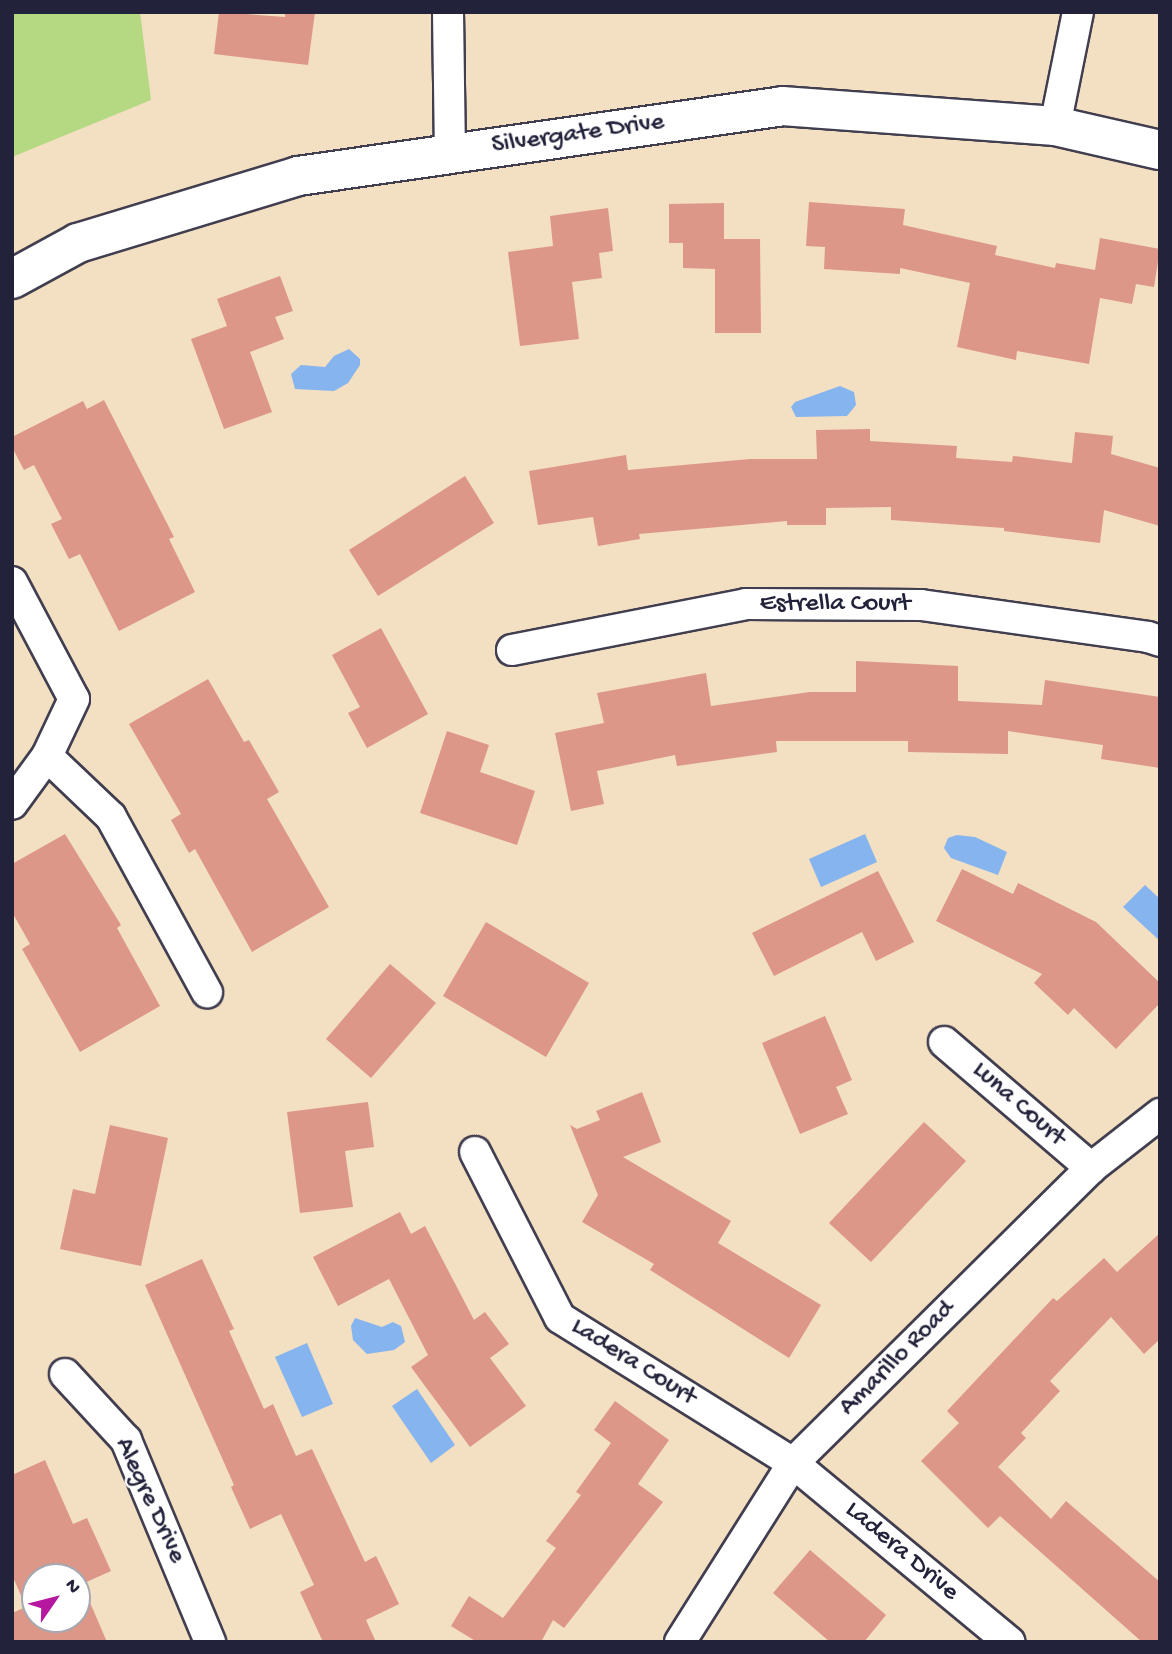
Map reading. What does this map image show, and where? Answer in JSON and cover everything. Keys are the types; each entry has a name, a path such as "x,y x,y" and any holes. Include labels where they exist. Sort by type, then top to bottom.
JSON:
{"street":[{"path":"448,12 450,153"},
{"path":"1055,126 1078,12"},
{"name":"Silvergate Drive","path":"12,279 78,243 298,177 782,106 1055,126 1160,150"},
{"path":"12,582 74,699 47,756 12,804"},
{"name":"Estrella Court","path":"512,650 746,604 921,605 1148,637 1160,641"},
{"path":"47,756 111,817 207,992"},
{"name":"Luna Court","path":"944,1042 1091,1168"},
{"name":"Amarillo Road","path":"680,1642 793,1463 1091,1168 1160,1114"},
{"name":"Ladera Court","path":"475,1152 560,1318 793,1463"},
{"name":"Alegre Drive","path":"65,1374 126,1440 210,1642"},
{"name":"Ladera Drive","path":"793,1463 1009,1642"}],"green space":[{"path":"12,12 140,12 151,100 12,157"}],"water":[{"path":"349,349 360,359 360,365 348,383 334,391 295,389 291,374 301,365 325,367 334,356"},
{"path":"840,386 854,392 856,405 847,416 796,417 791,407 795,402"},
{"path":"865,834 877,862 821,887 809,859"},
{"path":"957,835 975,837 1007,852 998,875 951,858 944,848 948,838"},
{"path":"1145,885 1160,899 1160,941 1123,907"},
{"path":"355,1318 382,1327 393,1322 401,1326 405,1342 394,1350 367,1354 353,1340 351,1326"},
{"path":"307,1343 333,1404 302,1417 275,1357"},
{"path":"417,1389 455,1445 431,1463 392,1406"}],"building":[{"path":"219,12 285,17 285,12 315,12 308,65 214,54"},
{"path":"809,202 905,209 903,225 997,246 995,255 1055,268 1056,263 1095,270 1100,238 1160,249 1154,287 1136,284 1132,304 1100,298 1089,364 1017,351 1016,360 957,347 970,283 900,268 900,274 824,269 825,247 806,246"},
{"path":"724,203 724,239 760,239 761,333 715,333 715,269 683,268 683,243 669,243 669,204"},
{"path":"608,208 613,251 599,253 602,278 572,282 579,339 520,346 508,252 553,246 550,216"},
{"path":"280,276 293,311 275,317 284,339 250,352 272,412 224,429 191,339 227,326 217,299"},
{"path":"104,400 174,537 169,539 195,592 119,631 80,554 69,559 51,524 62,519 34,465 24,470 12,447 12,437 83,401 87,409"},
{"path":"870,429 870,441 957,446 956,458 1012,462 1013,456 1072,463 1075,432 1113,436 1111,454 1160,468 1160,526 1104,510 1100,543 1004,531 1004,528 891,520 891,507 826,508 826,525 787,525 787,521 639,534 640,539 598,546 593,517 538,525 529,471 626,455 628,470 750,459 817,459 816,430"},
{"path":"465,476 494,523 378,596 349,550"},
{"path":"381,628 428,714 367,748 348,713 360,707 332,655"},
{"path":"856,661 958,666 958,701 1042,705 1045,680 1160,697 1160,768 1101,759 1103,745 1008,731 1008,754 908,752 908,741 776,741 777,752 677,766 675,755 597,771 604,804 571,811 555,733 604,723 597,693 706,673 711,706 810,692 856,692"},
{"path":"208,679 244,742 249,740 279,792 267,799 329,907 252,952 195,849 189,853 171,820 181,814 129,724"},
{"path":"447,731 489,745 480,772 535,791 517,845 420,813"},
{"path":"65,834 121,925 117,928 160,1006 80,1052 22,949 30,944 12,912 12,864"},
{"path":"962,869 1013,894 1018,883 1096,922 1160,983 1160,1003 1116,1049 1074,1008 1068,1015 1034,983 1042,974 936,921"},
{"path":"878,871 914,942 876,961 862,932 774,976 752,933"},
{"path":"486,922 589,983 546,1057 443,996"},
{"path":"390,964 436,1003 371,1078 326,1039"},
{"path":"825,1016 852,1080 836,1087 848,1114 800,1134 762,1043"},
{"path":"642,1092 661,1142 623,1157 731,1221 718,1243 821,1305 789,1358 650,1270 654,1264 582,1222 598,1195 570,1125 577,1129 600,1120 596,1111"},
{"path":"368,1102 374,1147 345,1151 353,1207 300,1213 287,1112"},
{"path":"924,1122 966,1161 871,1262 829,1223"},
{"path":"110,1125 168,1138 141,1266 60,1249 73,1189 95,1194"},
{"path":"400,1212 411,1234 425,1226 474,1320 485,1312 509,1344 490,1358 526,1406 470,1447 411,1367 428,1355 389,1279 338,1306 313,1257"},
{"path":"1160,1233 1160,1339 1144,1354 1111,1317 1050,1381 1060,1391 1021,1433 1026,1438 998,1467 1051,1519 1066,1501 1160,1582 1160,1642 1142,1642 1000,1516 988,1528 921,1461 959,1423 947,1411 1053,1298 1057,1301 1104,1258 1117,1272"},
{"path":"202,1259 234,1329 229,1331 264,1409 273,1404 296,1456 312,1449 365,1562 376,1556 399,1604 366,1620 376,1642 323,1642 300,1592 314,1585 281,1514 250,1529 231,1487 234,1485 145,1285"},
{"path":"615,1401 669,1440 638,1484 663,1502 564,1628 553,1620 541,1642 477,1642 451,1626 469,1596 503,1618 556,1548 546,1541 581,1495 576,1492 611,1443 594,1430"},
{"path":"45,1460 73,1524 87,1518 111,1571 91,1580 91,1563 21,1563 21,1596 12,1575 12,1475"},
{"path":"810,1550 886,1615 864,1642 830,1642 773,1593"},
{"path":"91,1605 107,1642 12,1642 12,1613 21,1609 21,1633 91,1633"}]}
